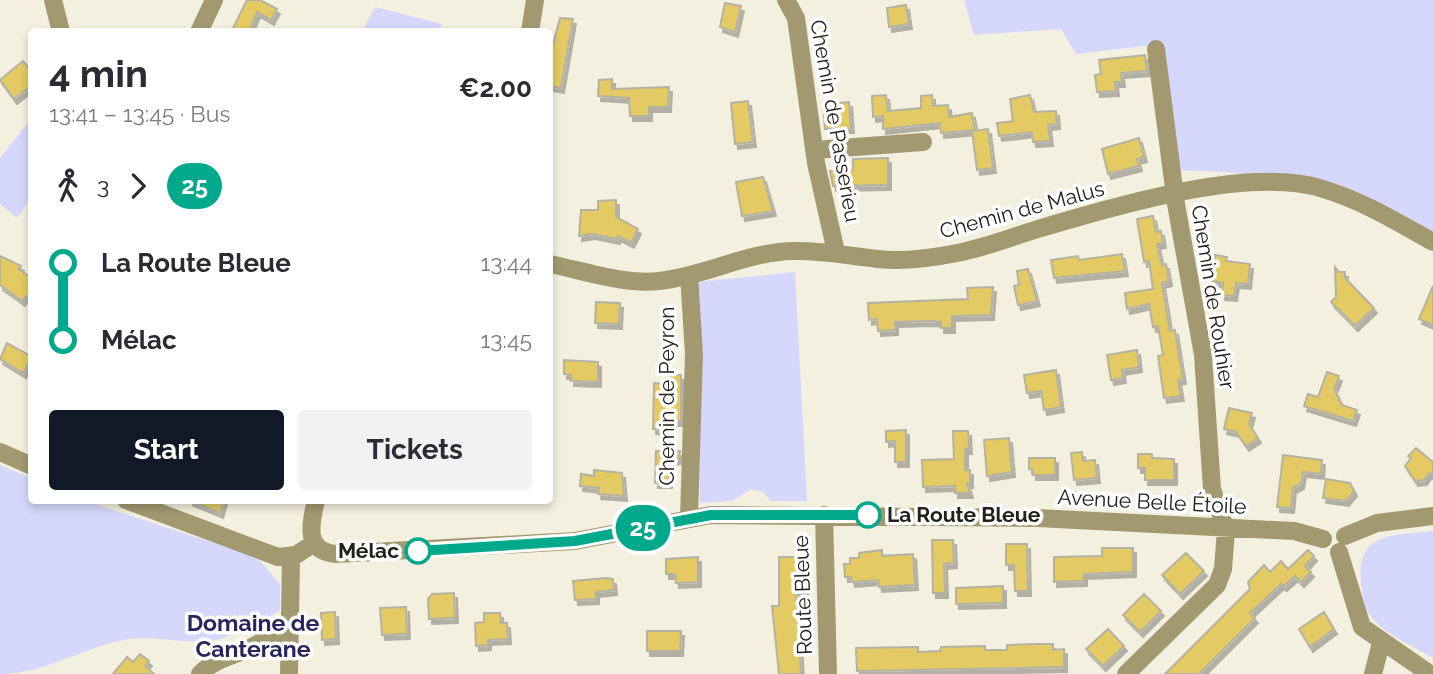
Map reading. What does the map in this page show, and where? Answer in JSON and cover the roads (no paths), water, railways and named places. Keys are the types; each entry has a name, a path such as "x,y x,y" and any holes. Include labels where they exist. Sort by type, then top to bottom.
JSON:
{"street":[{"path":"53,0 60,28"},
{"path":"201,28 214,0"},
{"path":"531,28 535,0"},
{"name":"Chemin de Passerieu","path":"786,0 796,18 814,150 836,252"},
{"path":"1156,49 1175,195"},
{"path":"814,150 923,142"},
{"name":"Chemin de Malus","path":"553,265 632,281 658,281 689,275 739,259 791,251 836,252 880,260 959,253 1082,216 1175,195 1237,183 1283,181 1321,188 1366,205 1433,242"},
{"name":"Chemin de Rouhier","path":"1175,195 1203,355 1212,489 1226,530"},
{"name":"Chemin de Peyron","path":"689,275 694,354 689,518"},
{"path":"0,452 28,464"},
{"path":"137,504 278,557 291,557 314,543 309,530 315,504"},
{"name":"Avenue Belle Étoile","path":"314,543 323,551 336,554 547,544 605,536 689,518 824,515 1037,518 1301,532 1323,539 1326,549 1342,544"},
{"name":"Route Bleue","path":"824,515 828,674"},
{"path":"1430,674 1381,643 1358,621 1342,544 1377,523 1433,516"},
{"path":"1126,674 1217,584 1223,569 1226,530"},
{"path":"289,674 291,557"},
{"path":"200,674 231,653 259,643 268,634 288,630"},
{"path":"1373,674 1381,643"}],"place":[{"name":"La Route Bleue","path":"868,515"},
{"name":"Mélac","path":"418,551"}],"district":[{"name":"Domaine de Canterane","path":"253,636"}]}
